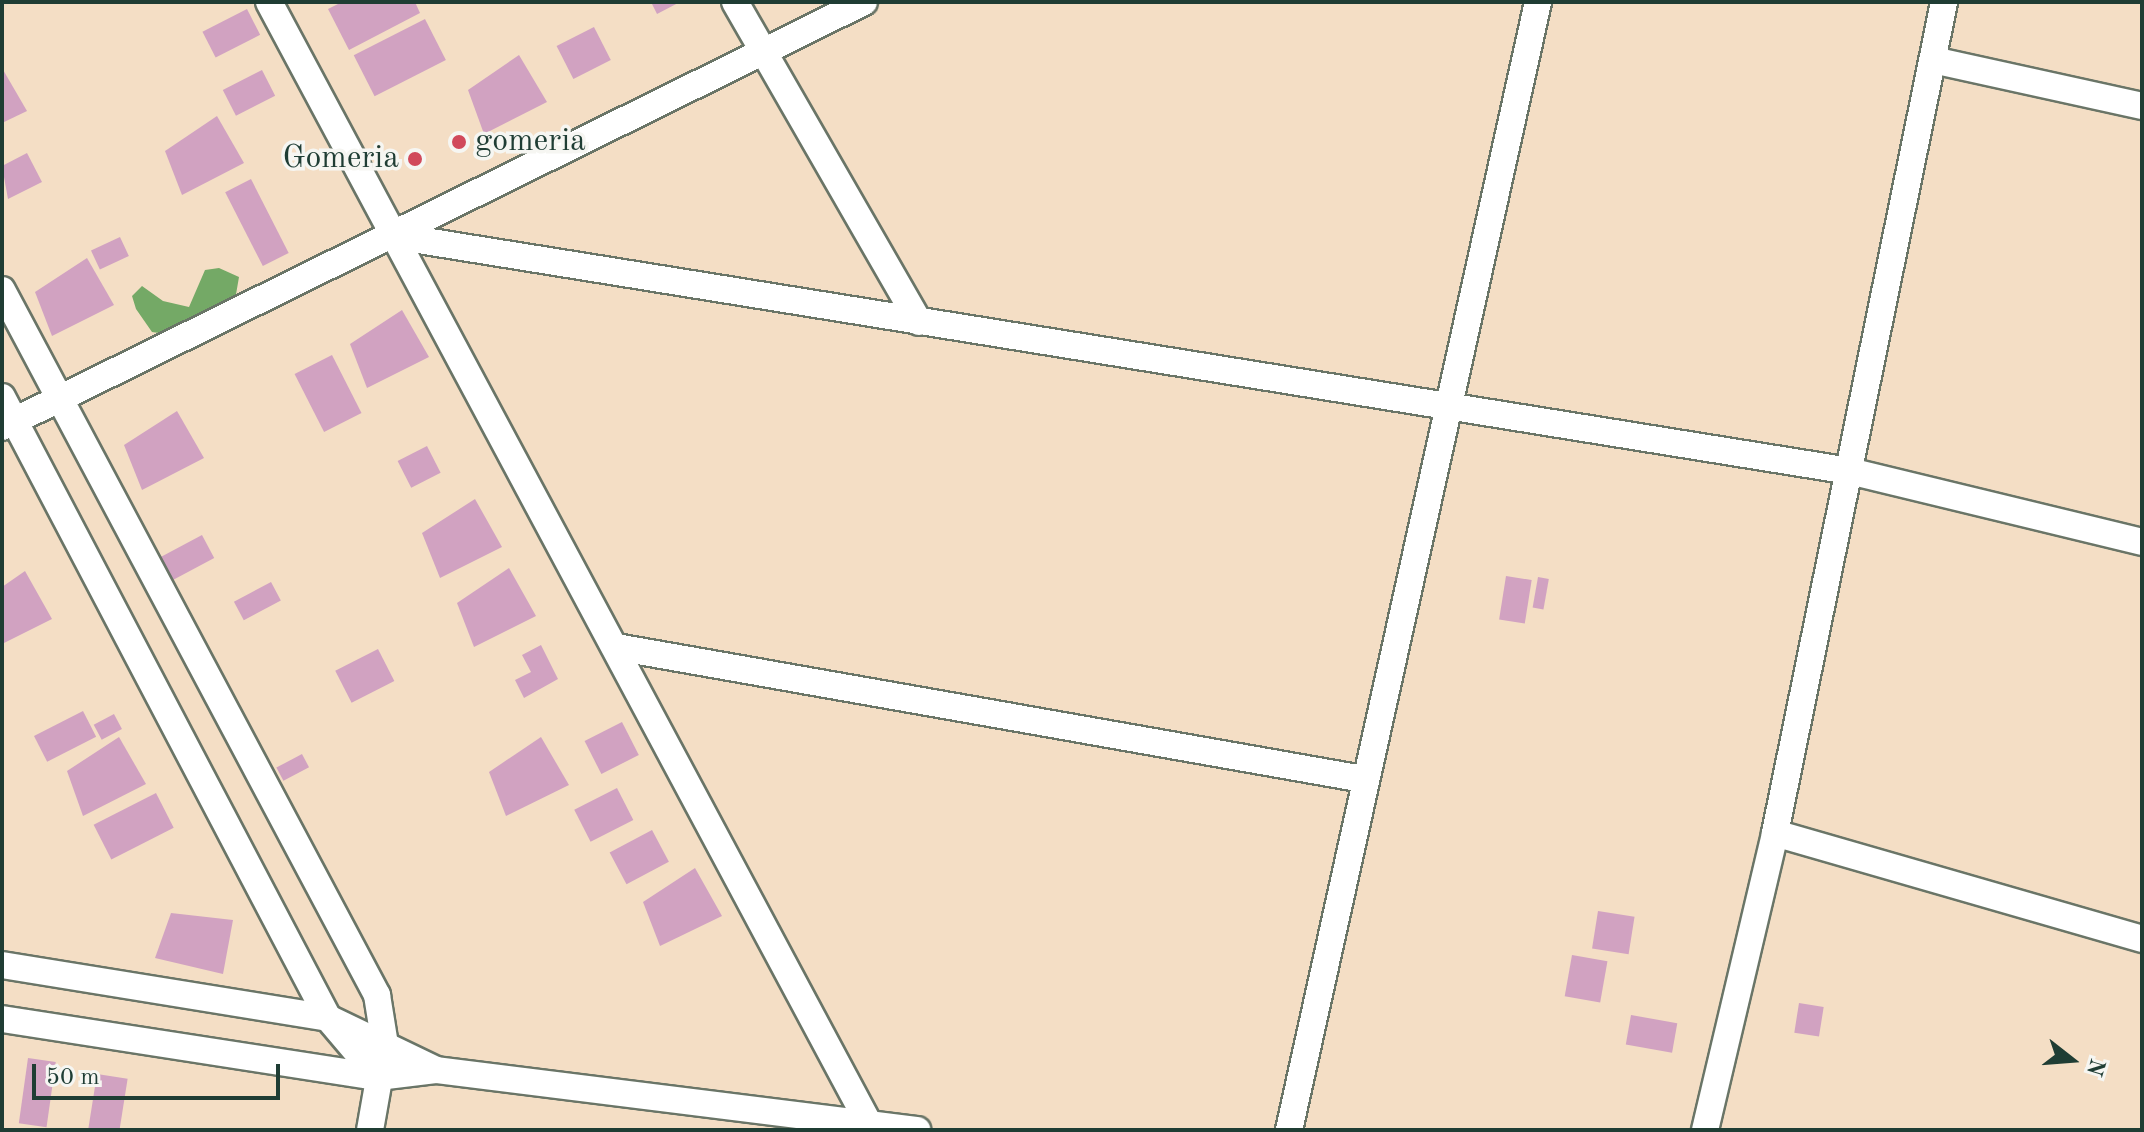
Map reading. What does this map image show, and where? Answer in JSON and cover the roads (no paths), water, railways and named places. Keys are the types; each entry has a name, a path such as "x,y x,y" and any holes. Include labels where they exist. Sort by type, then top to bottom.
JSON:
{"street":[{"path":"269,2 869,1124"},
{"path":"735,2 919,322"},
{"path":"378,1077 328,1018 6,415 60,399 763,55 864,2"},
{"path":"1289,1130 1363,779 1538,2"},
{"path":"1705,1130 1775,833 1944,2"},
{"path":"1933,60 2142,106"},
{"path":"394,236 1849,471 2142,542"},
{"path":"2,290 377,995 385,1045 370,1130"},
{"path":"616,647 1363,779"},
{"path":"1775,833 2142,939"},
{"path":"2,965 328,1018 436,1070"},
{"path":"2,1019 378,1077 436,1070 917,1130"}],"place":[{"name":"gomeria","path":"459,142"},
{"name":"Gomeria","path":"415,159"}]}
